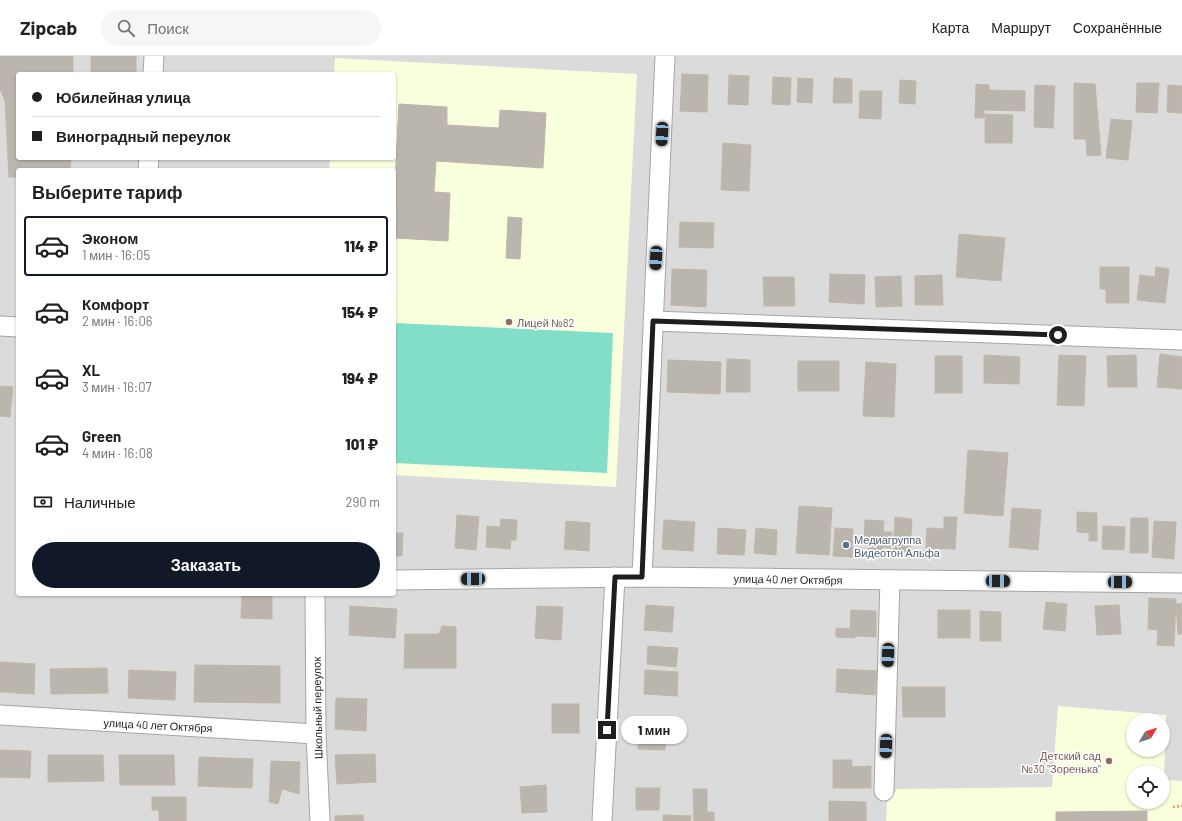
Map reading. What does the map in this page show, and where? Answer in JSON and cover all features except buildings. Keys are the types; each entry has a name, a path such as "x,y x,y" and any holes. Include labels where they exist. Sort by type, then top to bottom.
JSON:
{"street":[{"path":"153,72 154,56"},
{"path":"642,577 665,56"},
{"path":"653,321 1182,340"},
{"path":"0,326 16,327"},
{"path":"602,821 615,577"},
{"name":"улица 40 лет Октября","path":"396,580 642,577 1182,583"},
{"path":"884,791 890,580"},
{"name":"Школьный переулок","path":"315,596 316,734 320,821"},
{"name":"улица 40 лет Октября","path":"0,715 316,734"}],"path":[{"path":"1173,807 1182,806"}],"shaded area":[{"path":"0,56 1182,56 1182,821 0,821"},
{"name":"Лицей №82","path":"335,58 637,74 616,487 396,475 396,168 329,168 330,160 396,160 396,72 334,72"},
{"path":"396,323 613,333 607,473 396,463"},
{"name":"Детский сад №30 \"Зоренька\"","path":"1058,706 1142,713 1126,713 1126,757 1165,757 1164,765 1126,765 1126,809 1170,809 1170,780 1182,781 1182,821 886,821 887,803 897,789 1052,787"}],"place":[{"name":"Лицей №82","path":"509,322"},
{"name":"Медиагруппа Видеотон Альфа","path":"846,545"},
{"name":"Детский сад №30 \"Зоренька\"","path":"1109,761"}],"route":[{"path":"607,730 615,577 642,577 653,321 1058,335"}]}
